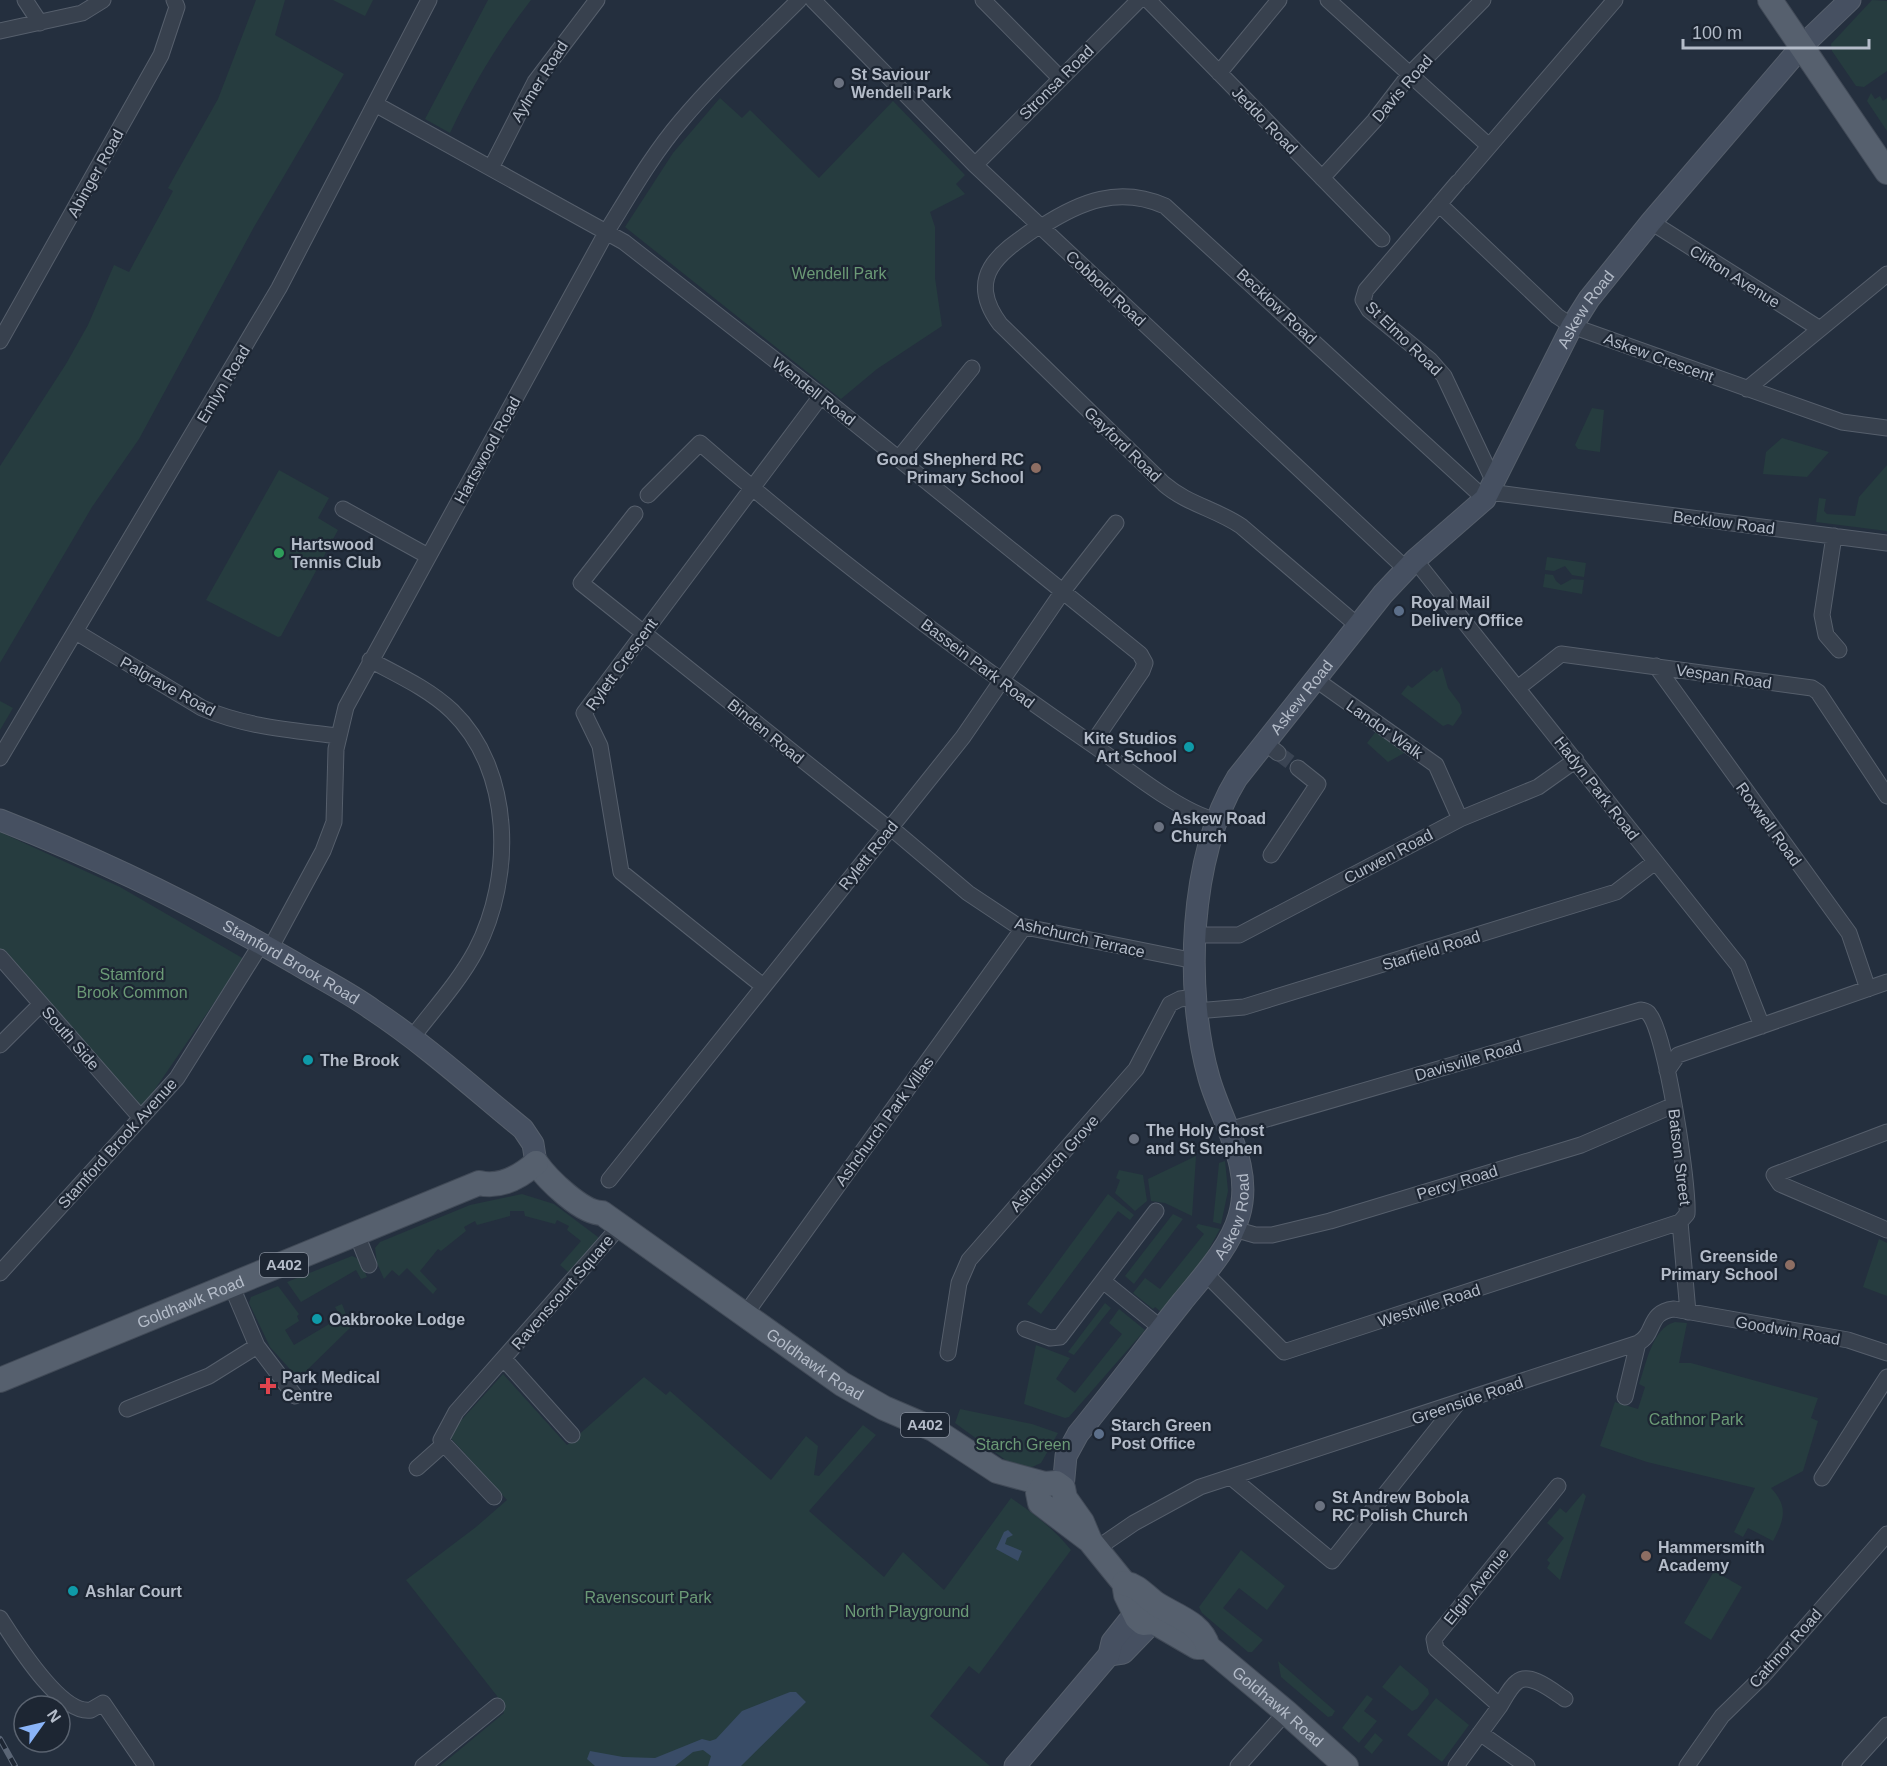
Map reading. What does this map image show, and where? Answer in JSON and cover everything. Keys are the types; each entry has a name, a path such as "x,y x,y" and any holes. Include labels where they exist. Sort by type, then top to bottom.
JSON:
{"main road":[{"path":"1770,0 1887,172"},
{"name":"Askew Road","path":"1051,1494 1050,1465 1064,1437 1078,1434 1205,1273 1234,1229 1241,1207 1244,1180 1229,1130 1209,1080 1195,1004 1196,935 1202,882 1215,820 1237,778 1272,748 1315,679 1357,625 1411,565 1489,491 1572,326 1589,299 1651,222 1803,46 1850,0"},
{"name":"Stamford Brook Road","path":"0,819 115,868 265,946 350,994 411,1039 523,1129 533,1144 536,1163"},
{"name":"Goldhawk Road","path":"0,1380 232,1287 479,1183 492,1186 524,1174 536,1163 546,1178 592,1213 611,1219 842,1384 884,1408 933,1429 997,1471 1003,1480 1018,1490 1051,1494"},
{"path":"1015,1766 1109,1655 1122,1653 1148,1612 1126,1595 1124,1583 1093,1545 1074,1531 1051,1494"},
{"name":"Goldhawk Road","path":"1148,1612 1195,1628 1205,1637 1208,1647 1346,1766"}],"street":[{"path":"25,0 40,23"},
{"path":"0,31 82,13 103,0"},
{"name":"Abinger Road","path":"0,340 161,55 177,7 174,0"},
{"name":"Emlyn Road","path":"0,758 279,288 429,0"},
{"name":"Aylmer Road","path":"491,168 535,82 597,0"},
{"name":"Hartswood Road","path":"265,946 323,851 334,822 338,736 346,707 607,231 649,163 680,123 714,84 799,0"},
{"name":"Cobbold Road","path":"813,0 975,165 1040,227 1411,565"},
{"path":"983,0 1060,78"},
{"name":"Stronsa Road","path":"975,165 1139,0"},
{"name":"Jeddo Road","path":"1148,0 1382,239"},
{"path":"1219,73 1279,0"},
{"path":"1328,0 1489,146"},
{"name":"Davis Road","path":"1322,178 1374,121 1410,75 1483,0"},
{"name":"St Elmo Road","path":"1489,491 1444,376 1430,360 1370,310 1363,300 1366,290 1615,0"},
{"name":"Wendell Road","path":"375,104 624,242 821,396 1140,654 1145,663 1092,744"},
{"name":"Becklow Road","path":"1040,227 1066,211 1106,196 1131,196 1166,206 1489,491 1887,543"},
{"name":"Askew Crescent","path":"1439,204 1557,316 1572,326 1842,422 1887,428"},
{"name":"Clifton Avenue","path":"1651,222 1820,329"},
{"name":"Gayford Road","path":"1040,227 1002,251 989,269 985,286 987,300 1000,324 1164,484 1188,502 1229,518 1240,526 1357,625"},
{"path":"1747,389 1887,274"},
{"path":"899,459 972,368"},
{"name":"Rylett Crescent","path":"763,986 621,872 618,865 600,746 584,713 821,396"},
{"name":"Bassein Park Road","path":"648,495 700,443 752,488 1000,683 1197,814 1215,820"},
{"path":"343,509 428,556"},
{"name":"Binden Road","path":"635,514 581,583 890,828"},
{"name":"Rylett Road","path":"609,1180 963,737 1063,591 1116,523"},
{"path":"1834,536 1822,615 1826,634 1839,651"},
{"name":"Hadyn Park Road","path":"1411,565 1518,688 1738,964 1762,1026"},
{"name":"Palgrave Road","path":"75,632 202,708 223,717 245,724 338,736"},
{"name":"Vespan Road","path":"1518,688 1561,654 1815,689 1887,796"},
{"path":"370,660 422,689 458,717 487,757 499,799 499,860 487,926 470,960 411,1039"},
{"name":"Roxwell Road","path":"1656,666 1848,933 1868,988"},
{"name":"Landor Walk","path":"1315,679 1436,765 1460,819"},
{"name":"Curwen Road","path":"1196,935 1239,935 1460,819 1538,787 1576,760"},
{"path":"1271,855 1318,784 1298,768"},
{"name":"Ashchurch Terrace","path":"890,828 968,893 1007,921 1024,927 1195,960"},
{"name":"Starfield Road","path":"1195,1004 1244,1007 1616,892 1655,862"},
{"name":"Ashchurch Park Villas","path":"744,1316 1024,927"},
{"name":"Stamford Brook Avenue","path":"0,1273 177,1078 265,946"},
{"name":"South Side","path":"0,957 141,1118"},
{"path":"1667,1071 1678,1055 1887,982"},
{"name":"Ashchurch Grove","path":"948,1353 959,1282 974,1254 1050,1170 1136,1069 1170,1004 1180,999 1195,1004"},
{"path":"0,1045 41,1004"},
{"name":"Davisville Road","path":"1229,1130 1638,1010 1650,1015 1667,1071"},
{"name":"Batson Street","path":"1667,1071 1688,1210 1686,1217 1680,1222 1688,1312"},
{"name":"Percy Road","path":"1234,1229 1255,1235 1272,1235 1330,1221 1581,1145 1674,1106"},
{"path":"1887,1132 1774,1175 1780,1184 1887,1230"},
{"path":"1025,1329 1050,1338 1060,1337 1156,1211"},
{"name":"Ravenscourt Square","path":"417,1468 444,1444 441,1440 456,1412 504,1359 561,1289 611,1219"},
{"name":"Westville Road","path":"1205,1273 1284,1352 1680,1222"},
{"path":"357,1235 369,1265"},
{"path":"1103,1281 1161,1328"},
{"path":"232,1287 257,1346 295,1396"},
{"path":"1625,1397 1638,1343 1648,1335 1659,1314 1674,1309 1688,1312"},
{"name":"Goodwin Road","path":"1688,1312 1848,1340 1887,1353"},
{"name":"Greenside Road","path":"1093,1545 1198,1488 1638,1343"},
{"path":"127,1408 209,1376 257,1346"},
{"name":"Ravenscourt Square","path":"504,1359 572,1435"},
{"path":"1822,1478 1887,1377"},
{"path":"1232,1478 1332,1561 1457,1404"},
{"path":"444,1444 494,1497"},
{"name":"Elgin Avenue","path":"1500,1706 1436,1649 1434,1639 1557,1486"},
{"name":"Cathnor Road","path":"1687,1766 1722,1716 1762,1677 1887,1534"},
{"path":"0,1618 33,1666 75,1708 91,1710 103,1703 146,1766"},
{"path":"1456,1766 1517,1682 1522,1679 1535,1682 1565,1699"},
{"path":"423,1766 497,1706"},
{"path":"1238,1766 1286,1712"},
{"path":"1850,1766 1887,1725"},
{"path":"1480,1733 1527,1766"}],"green space":[{"path":"256,0 285,0 275,35 344,74 254,227 139,439 92,507 0,663 0,466 66,364 88,325 114,265 129,272 173,191 168,188 218,99"},
{"path":"333,0 373,0 365,16"},
{"path":"488,0 531,0 487,64 450,133 425,119"},
{"path":"1872,0 1887,1 1887,71 1864,87 1856,86 1832,51 1831,44"},
{"path":"1871,93 1875,99 1880,96 1883,101 1887,98 1887,131 1867,101"},
{"name":"Wendell Park","path":"720,98 742,118 750,110 819,178 893,101 965,175 956,184 965,194 930,212 935,227 935,278 942,326 877,369 841,399 625,227 673,153"},
{"path":"1592,408 1604,410 1600,452 1578,449 1575,445"},
{"path":"1782,438 1829,452 1807,477 1763,474 1766,452"},
{"path":"1887,465 1887,531 1816,522 1819,498 1826,499 1824,511 1827,514 1855,516 1859,497"},
{"name":"Hartswood Tennis Club","path":"279,470 329,498 318,518 338,530 281,636 278,637 206,600"},
{"path":"1547,557 1586,563 1584,577 1572,575 1565,566 1554,571 1545,570"},
{"path":"1545,574 1553,575 1561,585 1572,579 1584,580 1582,594 1543,587"},
{"path":"1442,667 1448,688 1460,704 1462,713 1453,726 1448,724 1443,726 1401,694 1408,685 1412,688 1434,670 1437,672"},
{"path":"0,701 13,708 0,730"},
{"path":"1377,730 1406,752 1388,762 1367,743"},
{"name":"Stamford Brook Common","path":"0,832 120,887 244,959 140,1111 0,949"},
{"path":"1196,1156 1192,1216 1165,1203 1151,1201 1148,1179"},
{"path":"1225,1161 1228,1191 1221,1224 1213,1222 1219,1163"},
{"path":"1119,1170 1143,1175 1147,1201 1135,1211 1115,1193 1120,1180 1116,1178"},
{"path":"522,1194 554,1204 598,1237 598,1240 568,1272 560,1265 581,1241 567,1230 569,1226 557,1220 555,1224 525,1216 524,1211 510,1211 510,1216 477,1225 475,1221 464,1227 466,1231 441,1251 438,1249 420,1271 437,1289 433,1294 407,1268 399,1276 392,1270 384,1279 377,1263 375,1248 380,1242 470,1205"},
{"path":"1108,1194 1134,1215 1130,1220 1118,1211 1041,1314 1027,1304"},
{"path":"1173,1214 1183,1219 1134,1284 1125,1276"},
{"path":"1198,1224 1220,1229 1204,1258 1161,1312 1155,1307 1153,1309 1133,1293 1145,1278 1160,1289 1204,1234 1196,1227"},
{"path":"1879,1239 1887,1243 1887,1296 1863,1287"},
{"path":"352,1256 359,1259 367,1277 361,1279 356,1270 301,1302 287,1282"},
{"path":"278,1286 299,1314 297,1316 299,1321 285,1330 294,1345 341,1317 335,1307 342,1304 351,1327 303,1374 297,1377 270,1347 249,1303 251,1297"},
{"path":"1105,1303 1111,1308 1074,1355 1068,1352"},
{"path":"1119,1309 1145,1330 1069,1417 1065,1418 1024,1404 1036,1345 1070,1358 1056,1379 1075,1393 1122,1334 1109,1323"},
{"name":"Cathnor Park","path":"1675,1322 1687,1323 1679,1363 1691,1363 1818,1398 1811,1418 1818,1421 1803,1471 1771,1488 1780,1501 1783,1514 1773,1541 1748,1528 1743,1537 1734,1532 1755,1488 1647,1462 1600,1446 1615,1402 1638,1409 1645,1387 1639,1384 1651,1348 1661,1332"},
{"name":"Ravenscourt Park","path":"503,1374 567,1445 644,1377 666,1395 670,1391 771,1480 806,1436 818,1446 814,1475 819,1476 863,1425 876,1435 809,1511 884,1577 903,1552 944,1590 1011,1498 1035,1516 1058,1535 1071,1550 979,1674 969,1666 930,1716 990,1766 440,1766 504,1713 497,1696 406,1580 476,1527 507,1500 448,1435"},
{"name":"Starch Green","path":"960,1409 1032,1424 1058,1433 1041,1463 1030,1468 1007,1461 955,1423"},
{"path":"1583,1493 1586,1496 1560,1580 1547,1568 1550,1563 1547,1560 1564,1538 1547,1523 1560,1508 1566,1513"},
{"path":"1241,1550 1285,1586 1267,1610 1239,1588 1223,1608 1263,1640 1252,1652 1248,1652 1202,1613 1199,1607"},
{"path":"1714,1571 1742,1587 1711,1640 1684,1623"},
{"path":"1278,1661 1335,1711 1332,1716 1328,1717 1281,1677"},
{"path":"1400,1665 1428,1689 1429,1694 1417,1709 1412,1711 1382,1687"},
{"path":"1367,1695 1373,1699 1364,1711 1377,1721 1359,1743 1342,1728"},
{"path":"1436,1698 1469,1725 1442,1762 1407,1735"},
{"path":"1375,1733 1383,1740 1372,1754 1364,1747"}],"water":[{"path":"1008,1530 1013,1535 1007,1538 1005,1544 1022,1551 1018,1561 996,1549 1004,1532"},
{"path":"790,1692 796,1692 806,1702 741,1766 708,1766 711,1756 703,1750 693,1752 675,1766 595,1766 587,1759 590,1751 623,1757 655,1758 702,1739 710,1741 716,1739 742,1711"}],"tunnel":[{"path":"1278,753 1298,768"}],"railway":[{"path":"0,1739 15,1766"}],"place":[{"name":"St Saviour Wendell Park","path":"839,83"},
{"name":"Good Shepherd RC Primary School","path":"1036,468"},
{"name":"Hartswood Tennis Club","path":"279,553"},
{"name":"Royal Mail Delivery Office","path":"1399,611"},
{"name":"Kite Studios Art School","path":"1189,747"},
{"name":"Askew Road Church","path":"1159,827"},
{"name":"The Brook","path":"308,1060"},
{"name":"The Holy Ghost and St Stephen","path":"1134,1139"},
{"name":"Greenside Primary School","path":"1790,1265"},
{"name":"Oakbrooke Lodge","path":"317,1319"},
{"name":"Park Medical Centre","path":"268,1386"},
{"name":"Starch Green Post Office","path":"1099,1434"},
{"name":"St Andrew Bobola RC Polish Church","path":"1320,1506"},
{"name":"Hammersmith Academy","path":"1646,1556"},
{"name":"Ashlar Court","path":"73,1591"}],"park label":[{"name":"North Playground","path":"907,1611"}]}
